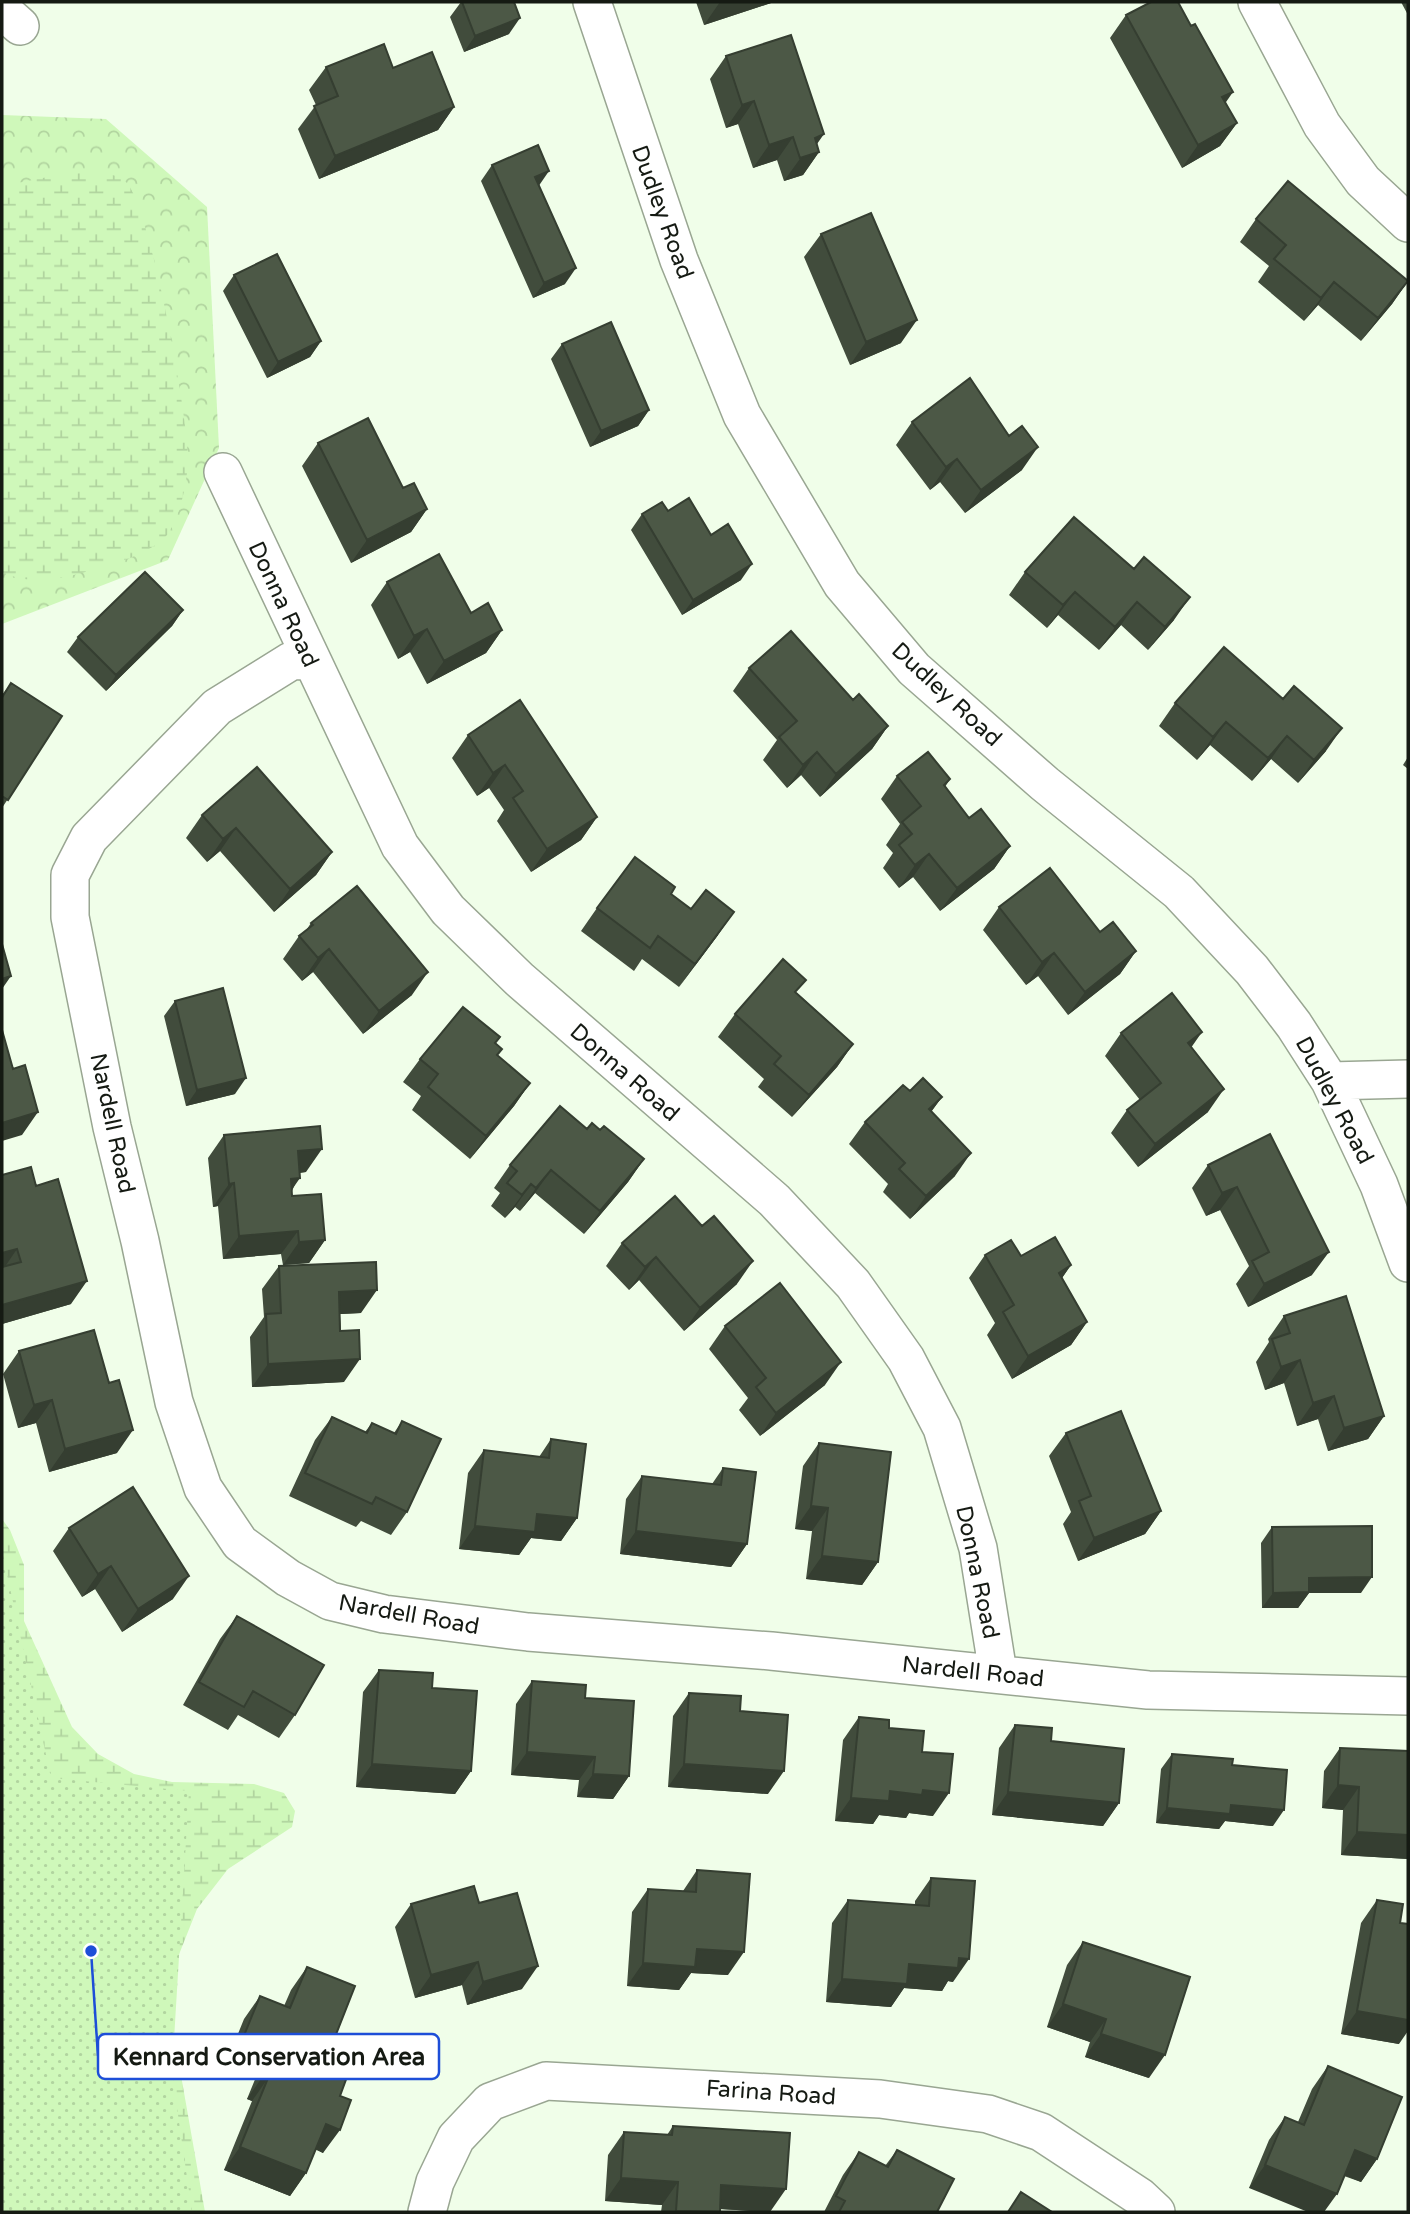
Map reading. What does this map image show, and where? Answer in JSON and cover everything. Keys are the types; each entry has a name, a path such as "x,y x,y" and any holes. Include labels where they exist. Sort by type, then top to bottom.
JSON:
{"street":[{"name":"Dudley Road","path":"592,2 609,59 679,260 742,415 842,584 914,669 1045,784 1179,892 1252,970 1294,1025 1330,1082 1379,1185 1408,1263"},
{"path":"1257,2 1322,125 1363,181 1408,223"},
{"name":"Donna Road","path":"223,472 400,846 449,910 519,979 774,1200 853,1284 906,1359 942,1428 974,1535 998,1673"},
{"name":"Nardell Road","path":"310,660 291,661 217,707 89,838 70,875 70,917 112,1127 140,1241 174,1402 202,1488 240,1543 288,1578 330,1601 384,1614 528,1632 998,1673 1148,1690 1408,1696"},
{"path":"1330,1082 1408,1079"},
{"name":"Farina Road","path":"427,2212 435,2182 456,2138 490,2102 546,2081 635,2083 880,2099 988,2114 1041,2132 1140,2197 1156,2212"}],"green space":[{"path":"2,115 106,119 207,207 219,448 168,560 2,624"},
{"path":"58,175 111,175 126,182 136,199 166,315 182,403 188,460 180,507 163,539 133,557 109,565 67,576 34,580 2,572 2,186"},
{"path":"2,1519 10,1530 24,1565 24,1621 72,1727 98,1754 134,1774 172,1782 254,1784 284,1793 295,1811 292,1827 228,1869 197,1909 176,1962 169,2007 205,2212 22,2212 2,1840"},
{"path":"2,1551 51,1778 189,1791 172,2073 192,2212 2,2212"}],"building":[{"path":"462,2 514,2 520,18 475,36"},
{"path":"1151,2 1178,2 1191,26 1195,24 1233,92 1222,97 1237,123 1198,145 1126,15"},
{"path":"791,35 824,134 815,138 819,152 800,158 793,137 769,145 754,101 742,105 726,56"},
{"path":"384,44 393,68 432,52 454,107 335,156 314,106 338,96 326,67"},
{"path":"538,145 549,171 535,177 576,268 544,283 492,165"},
{"path":"1288,181 1408,281 1378,318 1334,282 1321,298 1274,259 1286,245 1256,219"},
{"path":"871,213 917,320 866,342 821,234"},
{"path":"277,254 321,341 278,362 234,275"},
{"path":"611,322 649,410 601,431 562,344"},
{"path":"970,378 1009,436 1022,426 1038,447 981,490 957,459 946,467 912,422"},
{"path":"368,418 403,488 414,483 427,509 367,540 318,443"},
{"path":"689,498 711,535 728,524 752,564 693,600 642,514 662,502 668,511"},
{"path":"1074,517 1134,569 1144,557 1190,597 1165,627 1137,602 1115,627 1075,592 1063,605 1025,572"},
{"path":"439,554 471,613 488,603 502,630 444,661 427,629 414,636 387,582"},
{"path":"145,572 183,610 116,675 78,637"},
{"path":"791,631 853,700 859,694 888,726 836,774 817,752 803,765 779,737 797,721 749,668"},
{"path":"1224,647 1283,699 1294,686 1342,728 1314,760 1287,736 1268,758 1226,722 1213,737 1175,703"},
{"path":"11,683 62,716 8,800 2,796 2,695"},
{"path":"520,700 597,817 547,849 513,798 523,791 505,765 493,773 468,735"},
{"path":"928,752 950,779 944,785 969,818 981,809 1010,846 957,888 929,854 915,865 899,845 912,834 902,822 921,806 897,776"},
{"path":"257,767 332,852 290,889 236,828 223,839 202,815"},
{"path":"635,857 675,887 671,894 691,909 706,890 734,912 695,964 658,936 650,948 597,908"},
{"path":"1050,868 1100,932 1113,922 1136,951 1085,992 1054,953 1042,962 999,907"},
{"path":"357,886 428,972 379,1011 329,949 318,958 299,936"},
{"path":"2,944 11,976 2,979"},
{"path":"783,959 806,980 795,992 853,1044 809,1095 774,1064 781,1056 735,1014"},
{"path":"223,988 246,1078 197,1090 175,1001"},
{"path":"1172,993 1202,1032 1188,1043 1224,1089 1155,1144 1127,1110 1161,1083 1121,1033"},
{"path":"463,1007 500,1037 495,1043 502,1049 497,1055 530,1083 486,1136 428,1087 438,1074 420,1059"},
{"path":"2,1030 13,1069 25,1065 38,1112 2,1123"},
{"path":"923,1078 942,1097 929,1109 971,1153 926,1196 899,1169 905,1163 865,1122 903,1085 910,1091"},
{"path":"560,1106 587,1129 592,1123 600,1130 604,1126 644,1159 600,1211 551,1170 536,1188 531,1184 522,1195 507,1183 517,1171 510,1165"},
{"path":"320,1126 322,1149 298,1151 300,1178 291,1179 292,1196 321,1194 325,1240 299,1242 298,1231 239,1236 234,1183 229,1184 224,1135"},
{"path":"1270,1134 1329,1252 1264,1284 1252,1261 1269,1252 1237,1187 1222,1193 1208,1165"},
{"path":"31,1167 36,1186 58,1179 87,1281 2,1305 2,1267 21,1262 17,1249 2,1253 2,1175"},
{"path":"675,1196 702,1226 714,1216 753,1261 700,1308 656,1257 645,1267 622,1243"},
{"path":"1055,1237 1071,1265 1059,1273 1087,1322 1028,1356 1003,1312 1014,1305 985,1255 1011,1240 1021,1256"},
{"path":"376,1262 377,1290 339,1292 340,1331 359,1330 360,1359 268,1364 266,1314 281,1313 279,1266"},
{"path":"780,1283 841,1362 776,1413 756,1387 766,1378 725,1326"},
{"path":"1346,1296 1384,1416 1344,1428 1334,1396 1313,1403 1300,1360 1281,1367 1272,1339 1290,1333 1284,1316"},
{"path":"94,1330 109,1383 119,1380 133,1430 65,1449 52,1400 34,1405 19,1351"},
{"path":"1121,1411 1161,1511 1094,1538 1079,1501 1091,1496 1066,1433"},
{"path":"332,1417 367,1433 372,1423 396,1434 402,1421 441,1439 407,1512 376,1497 372,1504 305,1473"},
{"path":"551,1439 586,1444 577,1518 537,1514 535,1532 475,1526 484,1450 549,1458"},
{"path":"819,1443 891,1452 878,1562 822,1556 828,1508 811,1506"},
{"path":"723,1468 756,1472 747,1544 636,1531 642,1476 721,1485"},
{"path":"133,1487 189,1576 138,1609 111,1566 98,1574 69,1528"},
{"path":"1372,1526 1372,1577 1309,1578 1309,1592 1273,1593 1272,1527"},
{"path":"237,1616 324,1665 295,1715 253,1691 244,1707 199,1682"},
{"path":"379,1670 433,1673 432,1688 477,1691 471,1771 372,1764"},
{"path":"532,1681 586,1685 585,1698 634,1701 629,1776 593,1774 595,1757 527,1752"},
{"path":"689,1693 741,1696 740,1711 788,1715 784,1771 684,1764"},
{"path":"859,1717 889,1720 889,1728 924,1731 922,1752 953,1754 949,1793 923,1790 922,1795 890,1791 889,1801 851,1798"},
{"path":"1015,1725 1052,1728 1051,1741 1124,1749 1119,1803 1008,1792"},
{"path":"1340,1748 1408,1751 1408,1835 1357,1832 1359,1787 1338,1785"},
{"path":"1172,1754 1233,1759 1232,1765 1287,1770 1284,1810 1231,1805 1230,1814 1167,1808"},
{"path":"697,1870 750,1874 744,1952 697,1949 695,1967 643,1963 648,1889 696,1892"},
{"path":"931,1878 975,1881 969,1959 959,1958 958,1968 909,1964 907,1984 842,1979 848,1900 929,1906"},
{"path":"474,1886 479,1903 517,1893 538,1966 483,1982 478,1962 431,1975 411,1904"},
{"path":"1377,1900 1403,1904 1400,1923 1408,1924 1408,2020 1357,2011"},
{"path":"1083,1942 1190,1977 1165,2055 1101,2034 1106,2019 1063,2004"},
{"path":"307,1967 355,1986 324,2065 348,2074 340,2096 351,2100 340,2130 326,2124 306,2173 240,2147 268,2078 263,2076 274,2049 243,2038 260,1996 290,2008"},
{"path":"1328,2066 1402,2097 1377,2159 1355,2150 1337,2194 1265,2165 1285,2117 1304,2125"},
{"path":"673,2126 790,2133 786,2189 721,2185 720,2212 676,2211 678,2182 621,2178 624,2132 672,2135"},
{"path":"897,2150 954,2179 937,2212 839,2212 845,2201 836,2196 859,2152 888,2167"},
{"path":"1021,2192 1052,2212 1008,2212"}],"place":[{"name":"Kennard Conservation Area","path":"91,1951"}]}
